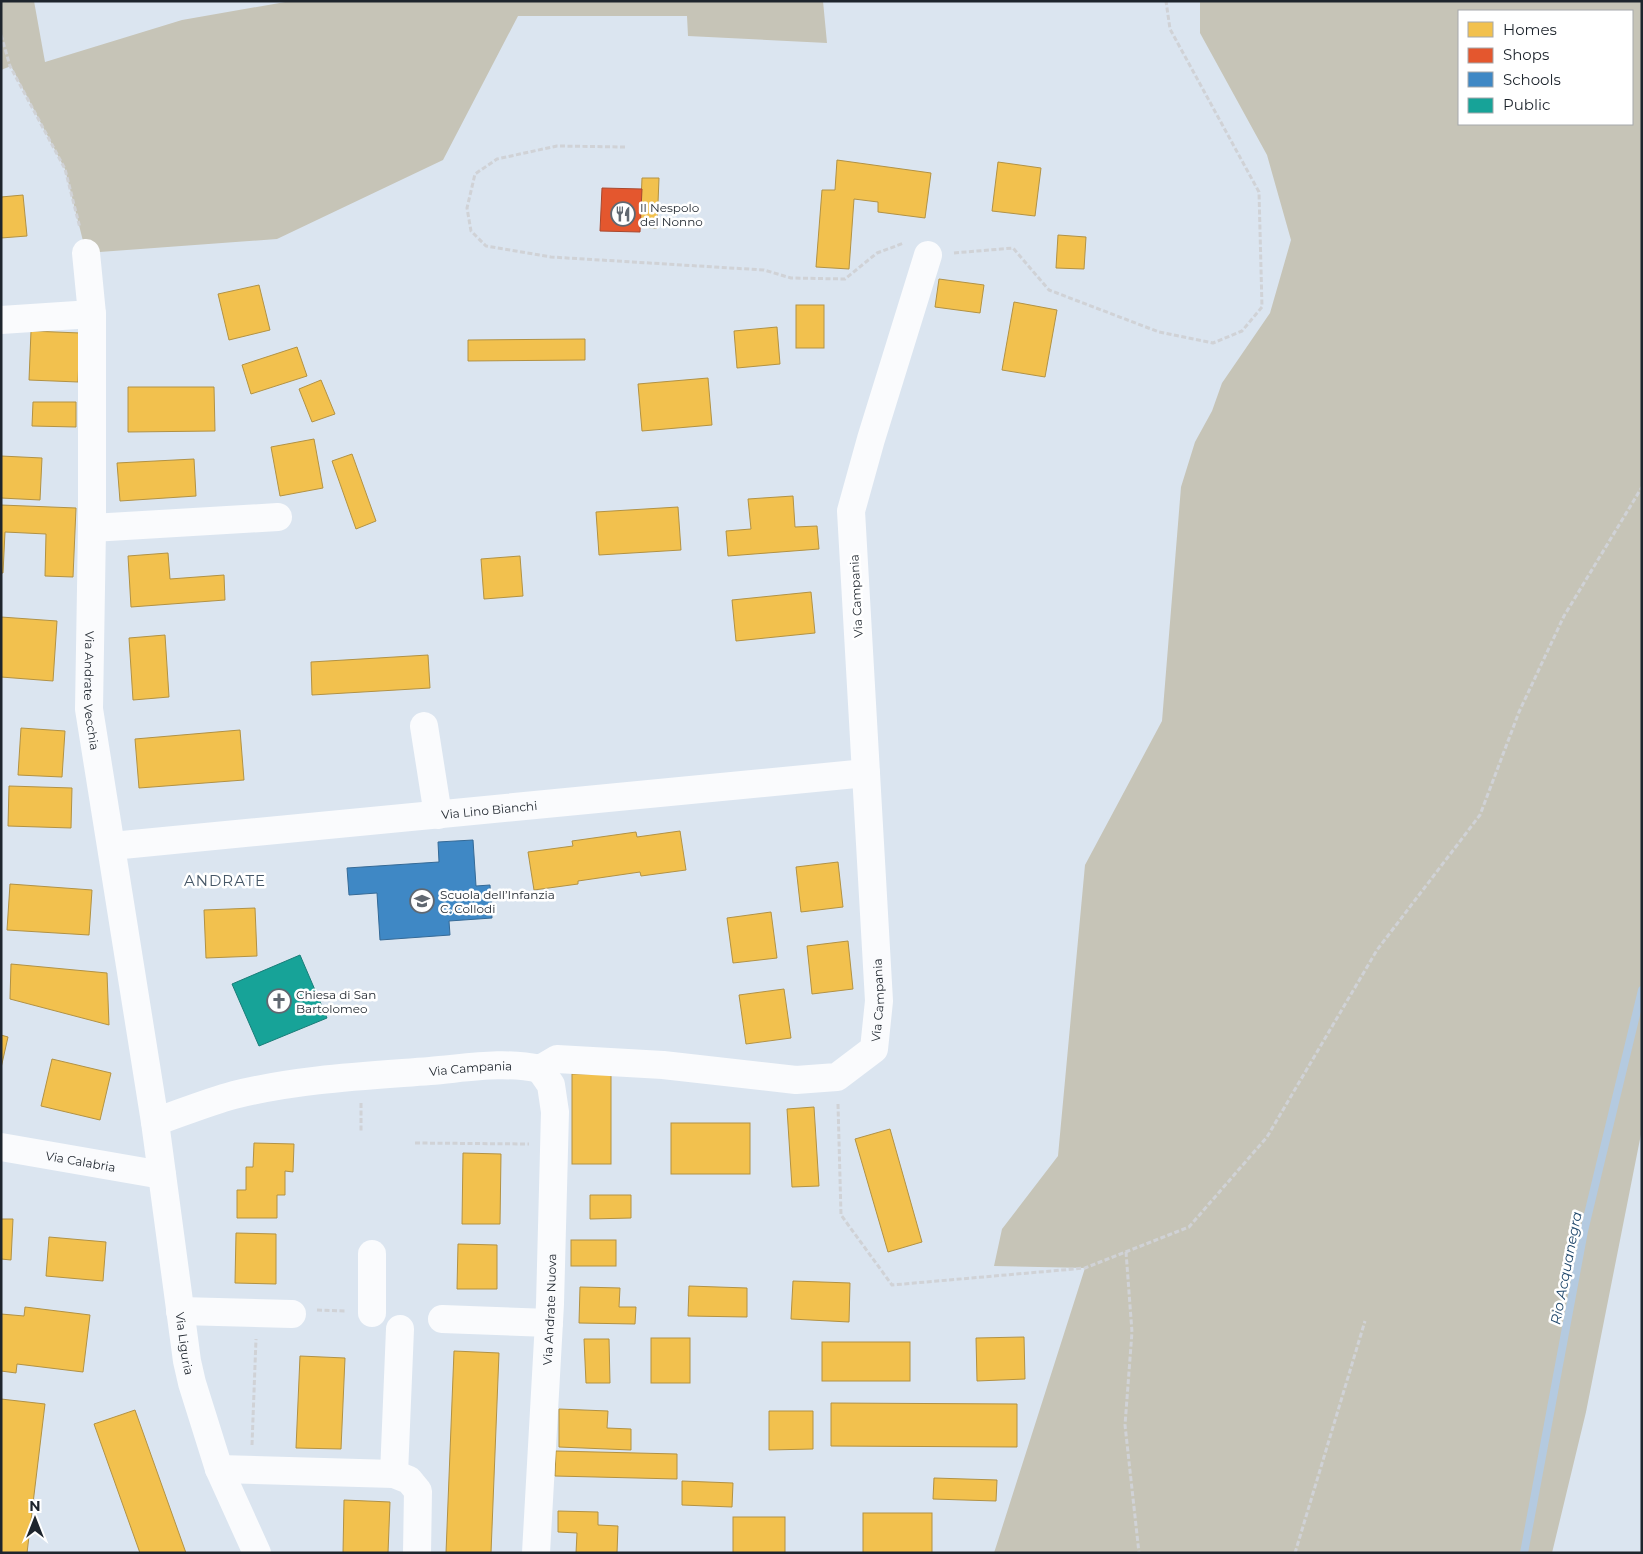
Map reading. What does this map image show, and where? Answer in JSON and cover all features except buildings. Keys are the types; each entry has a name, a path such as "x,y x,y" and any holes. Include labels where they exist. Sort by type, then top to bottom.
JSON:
{"street":[{"name":"Via Andrate Vecchia","path":"86,253 92,314 92,528 89,708 155,1122"},
{"name":"Via Campania","path":"155,1122 234,1095 296,1083 361,1076 521,1065 540,1069 557,1060 664,1065 796,1080 837,1077 874,1049 879,1001 851,512 871,439 928,255"},
{"path":"1,320 92,314"},
{"path":"92,528 278,517"},
{"path":"424,726 438,814"},
{"name":"Via Lino Bianchi","path":"112,846 866,774"},
{"name":"Via Andrate Nuova","path":"536,1553 549,1323 555,1112 551,1085 540,1069"},
{"name":"Via Liguria","path":"155,1122 180,1311 192,1383 219,1469 257,1553"},
{"name":"Via Calabria","path":"1,1146 162,1175"},
{"path":"372,1254 372,1312"},
{"path":"180,1311 292,1314"},
{"path":"442,1319 549,1323"},
{"path":"394,1474 400,1329"},
{"path":"219,1469 394,1474 409,1480 418,1491 417,1553"}],"path":[{"path":"626,147 557,146 497,159 475,174 467,208 471,231 486,246 551,257 764,270 791,278 846,279 878,253 906,242 928,255 1013,248 1049,290 1158,332 1213,343 1242,332 1262,307 1259,192 1170,29 1166,1"},
{"path":"1,35 10,66 66,170 86,253"},
{"path":"837,1077 841,1215 892,1285 1086,1268 1189,1228 1267,1137 1377,950 1480,815 1519,712 1564,616 1642,487"},
{"path":"415,1143 554,1144"},
{"path":"1126,1252 1132,1332 1125,1424 1139,1553"},
{"path":"251,1469 256,1313"},
{"path":"1295,1553 1365,1321"}],"shaded area":[{"path":"1,1 34,1 45,62 182,20 291,1 823,1 827,43 688,36 687,16 518,16 443,160 277,239 86,253 65,169 11,66 1,70"},
{"path":"1200,1 1642,1 1642,1129 1586,1412 1552,1553 994,1553 1085,1268 994,1266 1002,1229 1058,1156 1085,865 1162,721 1181,487 1195,442 1212,411 1222,383 1270,313 1291,240 1267,155 1200,33"}],"waterway":[{"name":"Rio Acquanegra","path":"1524,1553 1584,1231 1642,990"}],"place":[{"name":"Il Nespolo del Nonno","path":"623,214"},
{"name":"Scuola dell’Infanzia C. Collodi","path":"422,901"},
{"name":"Chiesa di San Bartolomeo","path":"279,1001"}],"district":[{"name":"ANDRATE","path":"225,880"}]}
